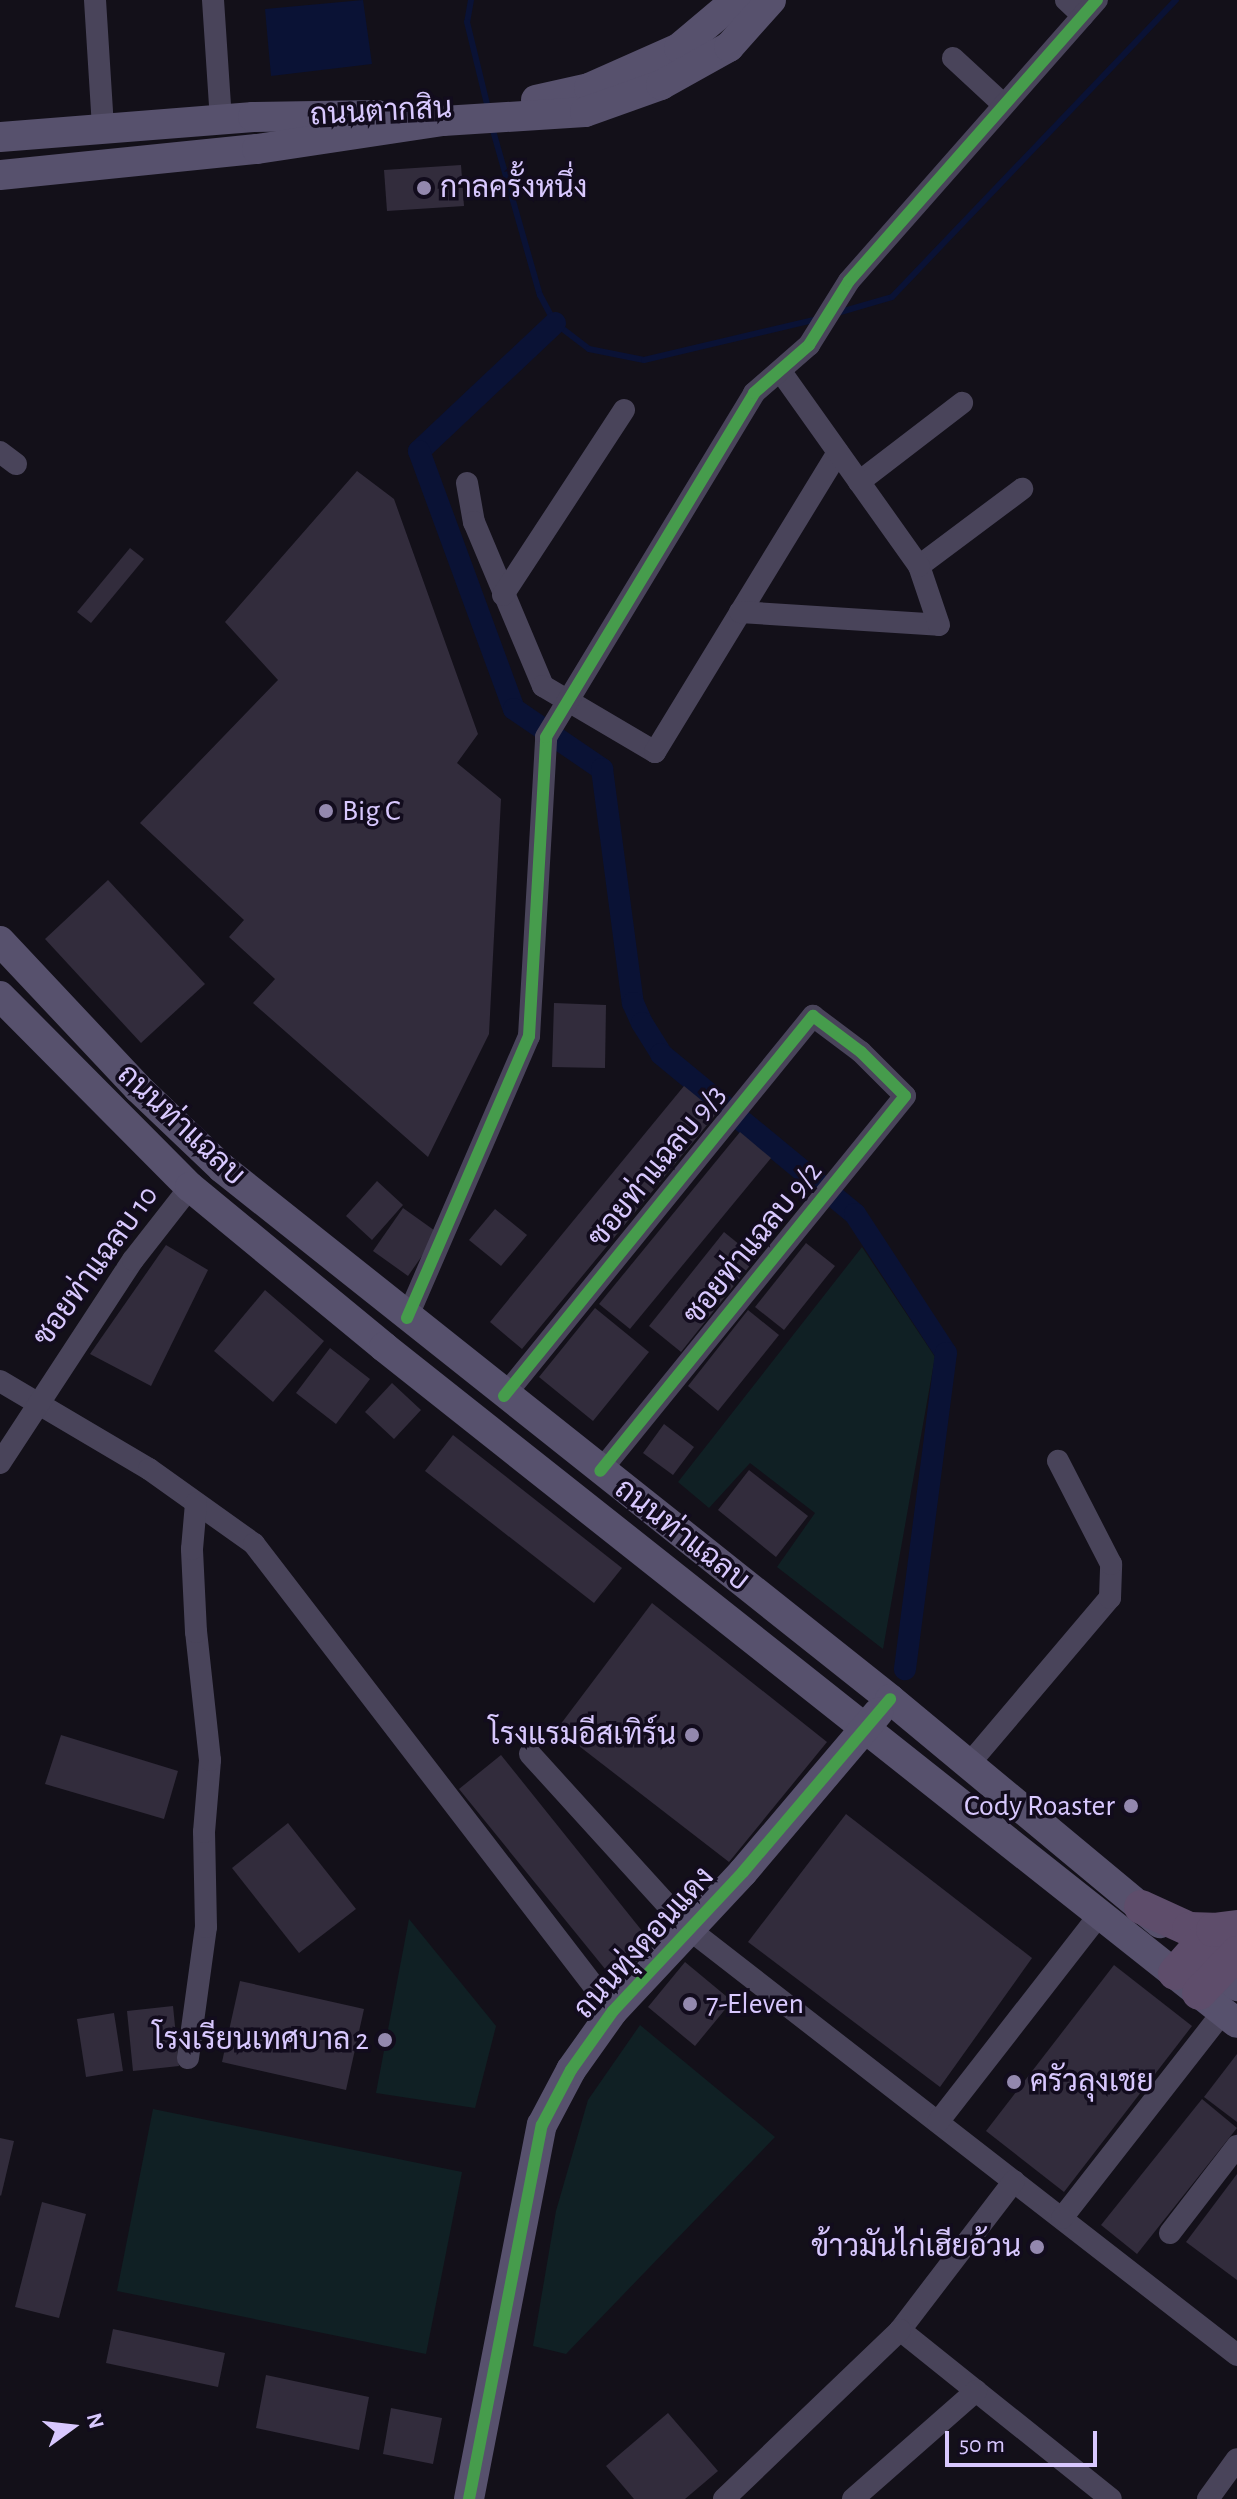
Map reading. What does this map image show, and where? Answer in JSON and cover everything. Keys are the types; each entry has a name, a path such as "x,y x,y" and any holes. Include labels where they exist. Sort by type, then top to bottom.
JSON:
{"main road":[{"name":"ถนนตากสิน","path":"0,175 257,149 589,88 679,48 736,0"},
{"path":"443,116 490,118 585,112 661,85 729,47 771,0"},
{"name":"ถนนตากสิน","path":"0,137 221,119 443,116"},
{"name":"ถนนท่าแฉลบ","path":"2,947 138,1088 222,1168 504,1396 890,1699 1141,1907"},
{"name":"ถนนท่าแฉลบ","path":"0,996 190,1187 384,1347 1100,1914 1217,1972"},
{"path":"384,1347 407,1318"},
{"name":"ถนนทุ่งดอนแดง","path":"469,2499 542,2125 571,2070 613,2011 890,1699"},
{"path":"1141,1907 1189,1929 1217,1972"}],"street":[{"path":"95,0 103,127"},
{"path":"213,0 221,119"},
{"path":"407,1318 529,1036 543,745 561,710 754,393 782,373 809,345 849,281 1090,8 1066,0"},
{"path":"953,58 1004,105"},
{"path":"740,612 939,625 919,566 782,373"},
{"path":"859,482 962,403"},
{"path":"503,595 624,410"},
{"path":"467,483 474,522 532,668 543,686 561,710 655,752 838,452"},
{"path":"919,566 1022,489"},
{"name":"ซอยท่าแฉลบ 9/3","path":"504,1396 813,1016 861,1052"},
{"name":"ซอยท่าแฉลบ 9/2","path":"600,1471 905,1096 861,1052"},
{"name":"ซอยท่าแฉลบ 10","path":"0,1463 36,1402 190,1187"},
{"path":"0,1381 196,1503 254,1544 613,2011"},
{"path":"969,1764 1102,1614 1110,1598 1111,1564 1058,1461"},
{"path":"188,2058 206,1927 204,1832 210,1760 195,1618 192,1549 196,1503"},
{"path":"530,1754 689,1929 1237,2355"},
{"path":"938,2122 1100,1914"},
{"path":"1062,2218 1217,1972"},
{"path":"1170,2233 1237,2146"},
{"path":"724,2499 900,2330 1014,2181"},
{"path":"900,2330 1111,2499"},
{"path":"853,2499 976,2391"},
{"path":"1208,2499 1237,2459"}],"shaded area":[{"path":"862,1247 935,1357 883,1649 777,1567 815,1513 750,1463 709,1508 678,1482"},
{"path":"409,1919 496,2026 475,2108 376,2093"},
{"path":"640,2025 775,2137 566,2354 533,2346 556,2211 588,2100"},
{"path":"153,2109 462,2172 426,2354 117,2291"}],"water":[{"path":"363,0 372,64 271,76 265,9"}],"building":[{"name":"กาลครั้งหนึ่ง","path":"461,165 464,206 387,211 384,170"},
{"name":"Big C","path":"357,471 394,499 478,734 457,763 501,799 489,1034 428,1157 253,1003 275,979 229,937 244,920 140,823 278,680 225,622"},
{"path":"130,548 144,559 91,623 77,612"},
{"path":"108,880 205,984 141,1043 45,939"},
{"path":"554,1003 606,1005 605,1068 552,1067"},
{"path":"684,1086 717,1113 522,1349 490,1322"},
{"path":"740,1132 771,1158 630,1329 599,1304"},
{"path":"377,1181 403,1205 372,1240 346,1216"},
{"path":"403,1208 438,1233 408,1276 373,1251"},
{"path":"495,1209 527,1235 501,1266 469,1240"},
{"path":"724,1232 756,1258 681,1352 649,1326"},
{"path":"806,1243 835,1266 784,1330 755,1307"},
{"path":"166,1245 208,1270 151,1386 90,1354"},
{"path":"265,1290 324,1341 273,1402 214,1351"},
{"path":"595,1308 649,1352 593,1421 539,1377"},
{"path":"748,1310 779,1335 718,1411 688,1386"},
{"path":"330,1348 370,1379 336,1424 296,1393"},
{"path":"392,1383 421,1410 394,1439 365,1412"},
{"path":"664,1424 694,1447 673,1475 643,1453"},
{"path":"453,1435 622,1568 594,1603 425,1471"},
{"path":"749,1470 808,1516 776,1557 718,1510"},
{"name":"โรงแรมอีสเทิร์น","path":"652,1603 827,1742 729,1862 557,1729"},
{"path":"61,1735 178,1771 164,1819 45,1784"},
{"path":"501,1755 655,1947 614,1980 459,1789"},
{"path":"846,1814 1032,1958 940,2087 748,1942"},
{"path":"288,1823 356,1909 299,1953 232,1868"},
{"name":"7-Eleven","path":"685,1962 732,2001 695,2046 648,2007"},
{"path":"1114,1965 1192,2026 1064,2192 986,2131"},
{"path":"240,1981 364,2009 346,2090 222,2062"},
{"path":"173,2006 179,2066 133,2071 127,2011"},
{"path":"114,2013 123,2071 86,2077 77,2019"},
{"path":"1237,2054 1237,2122 1204,2097"},
{"path":"1202,2099 1237,2128 1137,2254 1101,2225"},
{"path":"0,2138 14,2141 1,2196 0,2195"},
{"path":"1237,2174 1237,2280 1186,2242"},
{"path":"42,2202 86,2214 59,2318 15,2307"},
{"path":"113,2329 225,2353 218,2387 106,2363"},
{"path":"266,2375 369,2397 359,2450 256,2428"},
{"path":"391,2408 442,2418 433,2464 383,2454"},
{"path":"668,2413 718,2471 685,2499 634,2499 606,2466"}],"waterway":[{"path":"471,0 467,22 488,108"},
{"path":"837,313 892,297 1176,0"},
{"path":"492,127 540,295 555,323 589,349 644,360 818,319"},
{"path":"555,323 419,451 514,709 602,769 633,1003 642,1023 661,1054 855,1214 946,1353 905,1669"}],"cycle path":[{"path":"407,1318 529,1036 546,737 754,393 809,345 849,281 1097,0"},
{"path":"504,1396 813,1016 861,1052 905,1096 600,1471"},
{"path":"469,2499 542,2125 571,2070 613,2011 743,1872 890,1699"}],"place":[{"name":"กาลครั้งหนึ่ง","path":"424,188"},
{"name":"Big C","path":"326,811"},
{"name":"โรงแรมอีสเทิร์น","path":"692,1735"},
{"name":"Cody Roaster","path":"1131,1806"},
{"name":"7-Eleven","path":"690,2004"},
{"name":"โรงเรียนเทศบาล 2","path":"385,2040"},
{"name":"ครัวลุงเชย","path":"1014,2082"},
{"name":"ข้าวมันไก่เฮียอ้วน","path":"1037,2247"}]}
